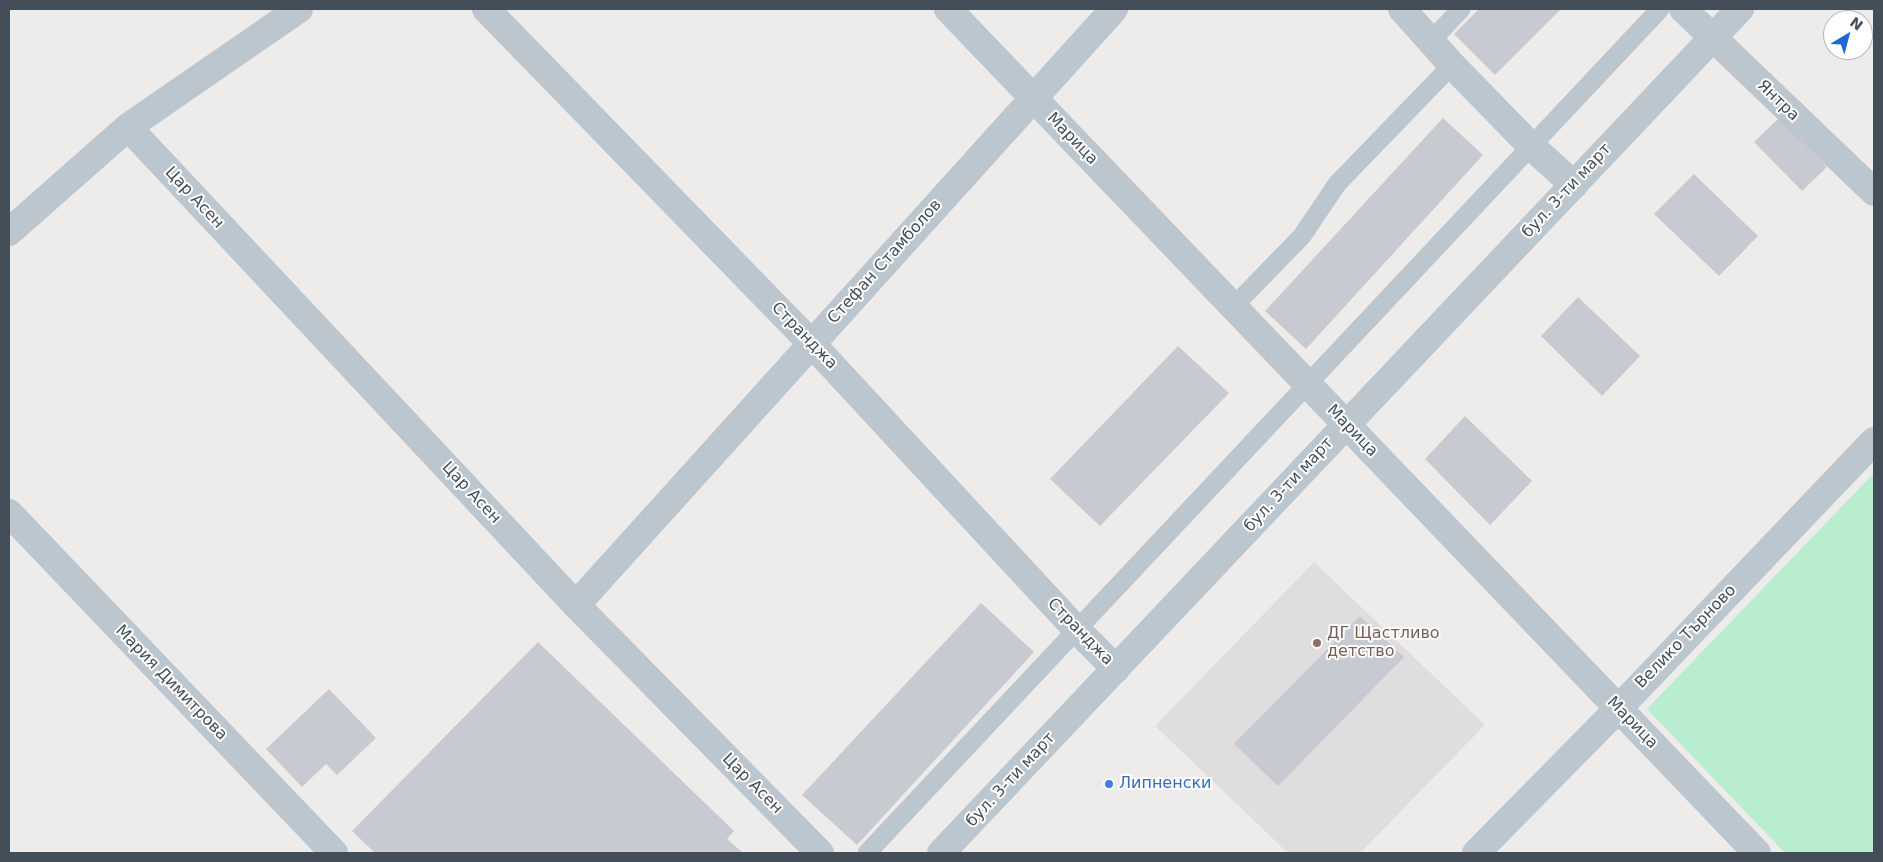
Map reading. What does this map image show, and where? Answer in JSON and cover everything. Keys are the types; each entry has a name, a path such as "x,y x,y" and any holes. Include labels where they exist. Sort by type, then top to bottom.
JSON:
{"street":[{"path":"9,232 128,127 299,9"},
{"name":"Странджа","path":"486,9 811,343 1077,630 1116,669"},
{"name":"Марица","path":"948,9 1757,853"},
{"name":"Стефан Стамболов","path":"576,605 1114,9"},
{"path":"1402,9 1430,42 1532,147 1574,184"},
{"name":"Янтра","path":"1683,9 1874,192"},
{"name":"бул. 3-ти март","path":"942,853 1740,9"},
{"name":"Цар Асен","path":"128,127 576,605 820,853"},
{"name":"Велико Търново","path":"1476,853 1618,709 1874,441"},
{"name":"Мария Димитрова","path":"9,513 329,852"}],"lane":[{"path":"1430,42 1461,9"},
{"path":"867,853 1660,9"},
{"path":"1233,307 1302,236 1337,184 1452,65"}],"shaded area":[{"name":"ДГ Щастливо детство","path":"1314,562 1485,725 1360,853 1288,853 1155,726"}],"green space":[{"path":"1874,473 1874,853 1785,853 1647,709"}],"building":[{"path":"1479,9 1561,9 1495,75 1454,34"},
{"path":"1443,118 1483,155 1306,349 1265,311"},
{"path":"1779,118 1827,167 1802,191 1754,142"},
{"path":"1694,174 1758,236 1719,276 1654,214"},
{"path":"1578,297 1640,356 1602,396 1541,336"},
{"path":"1178,346 1229,393 1100,526 1050,479"},
{"path":"1465,416 1532,481 1490,525 1425,459"},
{"path":"981,603 1034,652 857,845 802,795"},
{"path":"1360,616 1404,657 1278,786 1234,744"},
{"path":"538,642 734,831 727,839 743,853 375,853 352,831"},
{"path":"329,689 376,738 337,775 326,764 302,787 266,749"}],"place":[{"name":"ДГ Щастливо детство","path":"1317,643"},
{"name":"Липненски","path":"1109,784"}]}
